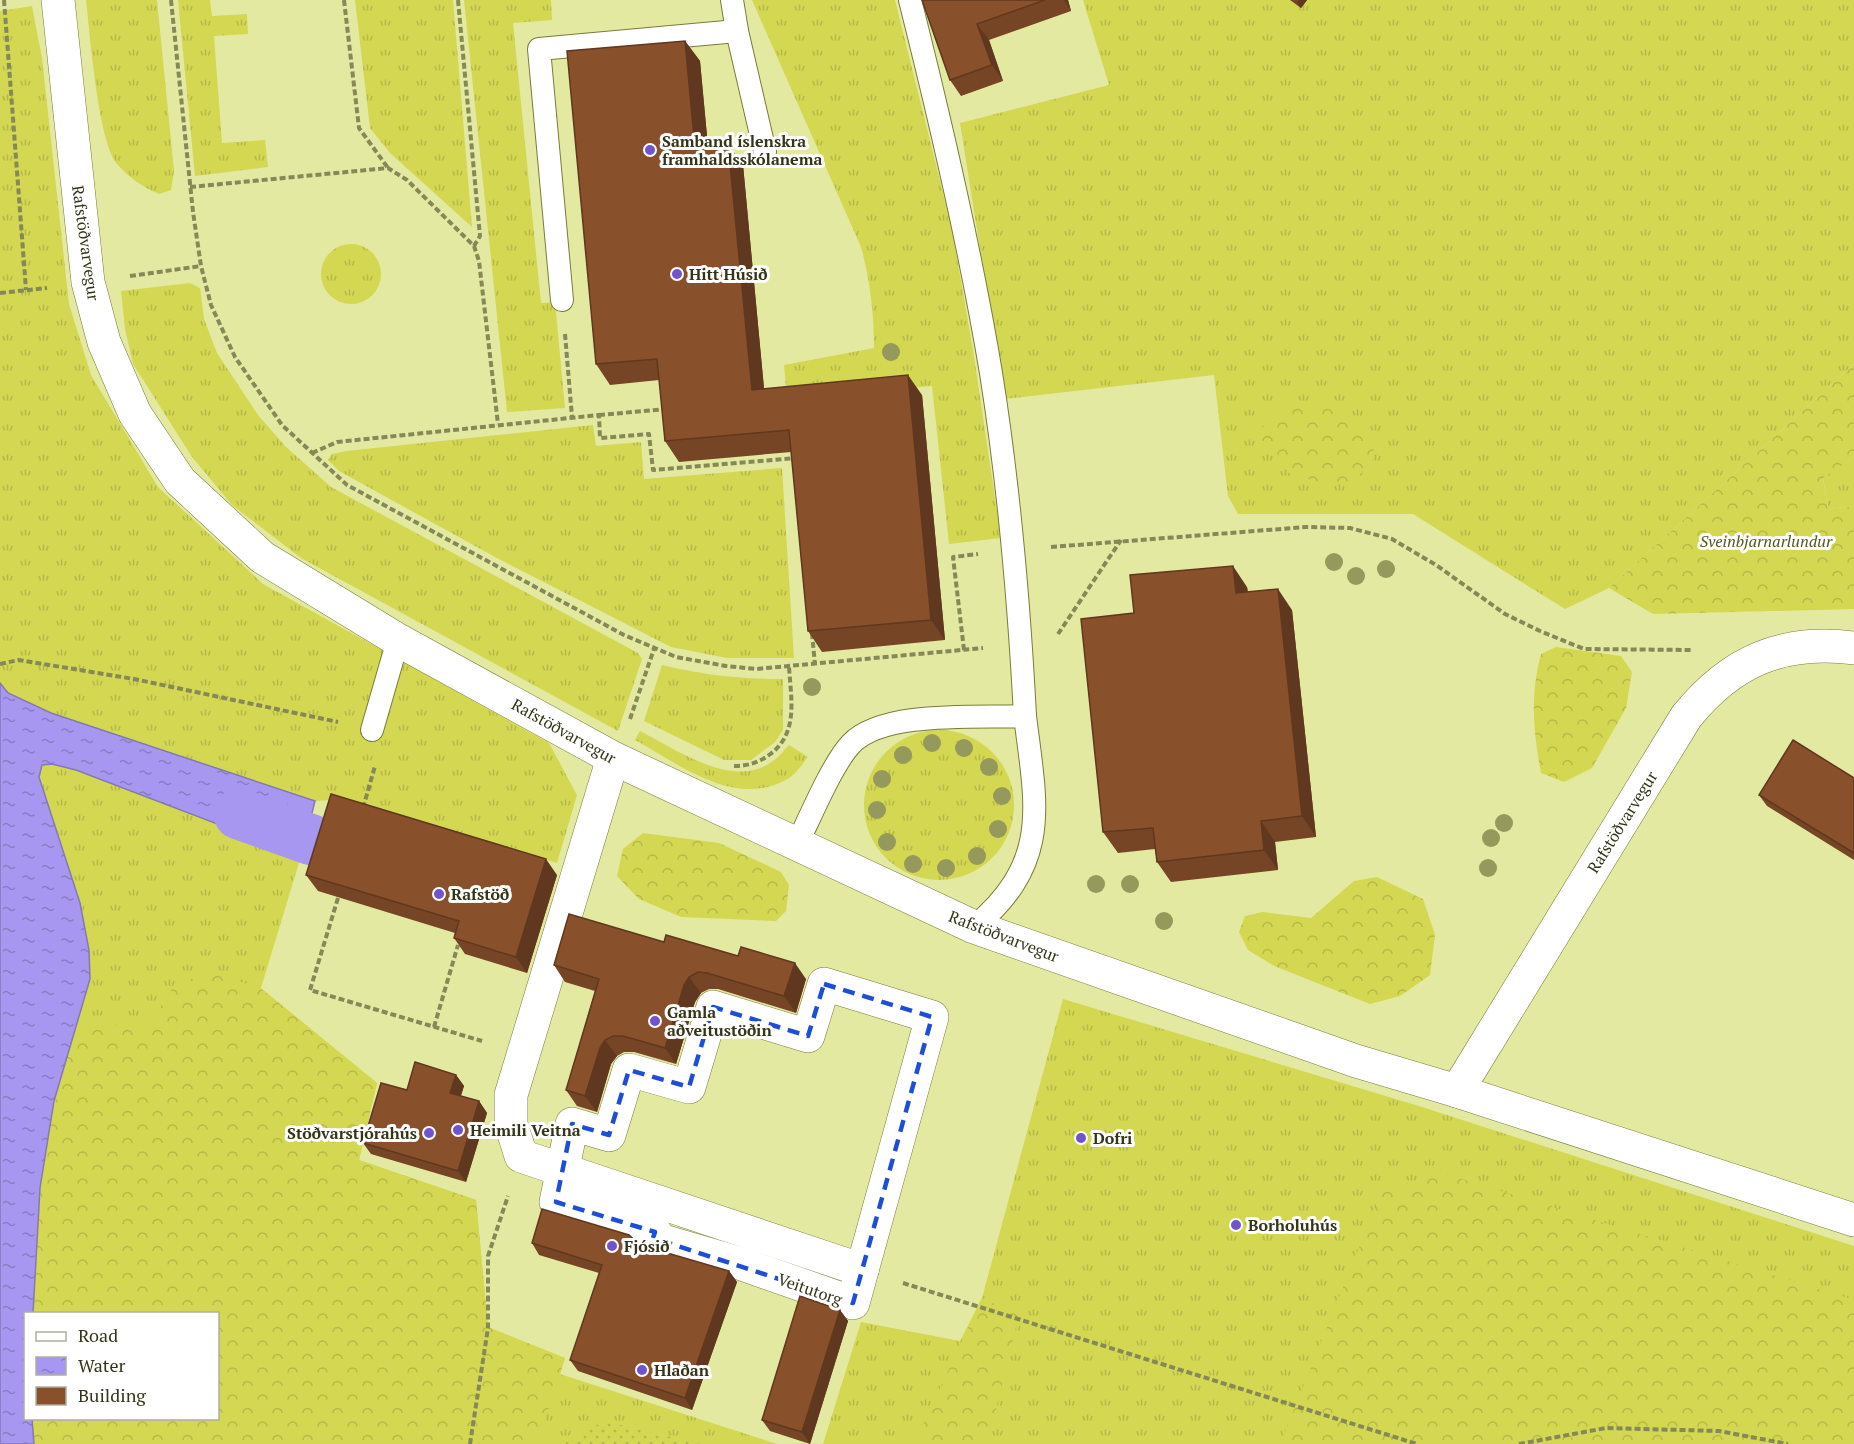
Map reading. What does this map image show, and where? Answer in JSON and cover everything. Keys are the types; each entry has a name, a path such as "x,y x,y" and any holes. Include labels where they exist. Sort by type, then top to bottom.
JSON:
{"street":[{"name":"Rafstöðvarvegur","path":"58,0 88,282 104,342 135,414 180,481 262,557 398,640 613,758 795,846 974,927 1356,1062 1457,1091 1854,1220"},
{"name":"Rafstöðvarvegur","path":"1457,1091 1686,717 1703,696 1746,664 1771,653 1801,646 1854,648"},
{"path":"562,1169 572,1124 609,1135 629,1070 689,1088 712,1007 808,1035 824,984 932,1017 862,1270 521,1156 511,1124 512,1095 613,758"}],"lane":[{"path":"732,0 765,152"},
{"path":"910,0 942,130 991,371 1013,550 1025,716 1034,789 1034,835 1026,862 1012,887 995,909 974,927"},
{"path":"562,300 540,49 737,31"},
{"path":"372,730 398,640"},
{"path":"795,846 839,762 850,745 865,732 893,722 1025,716"}],"path":[{"path":"3,0 26,290"},
{"path":"171,0 190,187 201,266 211,305 235,357 282,425 347,485 654,648 676,657 756,669 937,653"},
{"path":"344,0 359,128 388,168 406,180 474,246 479,261 498,424"},
{"path":"458,0 480,236 474,246"},
{"path":"190,187 388,168"},
{"path":"126,277 201,266"},
{"path":"0,293 55,287"},
{"path":"562,300 572,417"},
{"path":"312,453 337,442 669,408"},
{"path":"599,415 600,438 649,434 653,470 798,458 799,469"},
{"path":"964,650 953,557 1013,550 1306,527 1350,528 1392,539 1436,565 1505,614 1540,632 1584,648 1702,651"},
{"path":"812,630 815,665"},
{"path":"613,758 654,648"},
{"path":"0,664 19,660 134,679 372,730 378,756 361,816"},
{"path":"729,765 758,763 773,752 787,737 791,724 789,667"},
{"path":"629,720 640,725"},
{"path":"338,898 310,990 524,1053"},
{"path":"434,1027 458,945"},
{"path":"470,1444 488,1328 488,1256 521,1156"},
{"path":"862,1270 1417,1444"},
{"path":"1519,1444 1606,1428 1719,1431 1788,1444"}],"highlighted area":[{"path":"824,984 932,1017 853,1303 653,1238 655,1232 556,1202 572,1124 609,1135 629,1070 689,1087 713,1007 808,1036"}],"green space":[{"path":"86,0 157,0 174,171 171,190 159,194 142,185 121,169 110,152 96,86"},
{"path":"178,0 210,0 212,16 247,14 248,34 214,36 222,143 265,140 268,167 195,176"},
{"path":"355,0 453,0 472,227 390,153 370,128"},
{"path":"464,0 551,0 552,20 513,23 541,303 555,302 565,408 507,412"},
{"path":"752,0 895,0 952,229 1001,538 949,544 932,386 787,399 784,365 874,348 872,310 861,247"},
{"path":"1083,0 1854,0 1854,364 1609,588 1565,609 1413,514 1238,514 1228,496 1214,375 1004,399 960,123 1109,85"},
{"path":"32,6 42,58 69,304 91,375 158,487 263,584 549,743 577,795 557,863 348,799 315,801 301,856 261,988 377,1083 359,1160 476,1200 488,1328 565,1358 560,1374 777,1444 0,1444 0,11"},
{"path":"345,244 357,244 368,249 376,257 381,274 379,286 368,299 357,304 345,304 334,299 326,291 321,280 321,268 326,257 334,249"},
{"path":"190,283 200,288 204,319 217,353 258,415 286,447 331,487 638,653 642,659 618,731 301,558 232,505 192,457 133,364 125,329 121,291"},
{"name":"Sveinbjarnarlundur","path":"1854,364 1854,457 1823,478 1828,509 1854,506 1854,609 1653,614 1609,588"},
{"path":"1303,401 1344,414 1373,438 1374,459 1355,480 1328,485 1289,473 1257,435 1278,408"},
{"path":"593,425 596,446 641,442 644,479 782,468 794,658 727,658 671,647 495,557 339,471 328,460 332,454 346,451"},
{"path":"1854,457 1854,506 1828,509 1823,477"},
{"path":"1556,647 1621,656 1632,672 1626,708 1592,768 1564,782 1541,773 1535,728 1535,684 1541,654"},
{"path":"662,665 722,676 783,679 783,730 775,742 751,760 724,760 644,721"},
{"path":"939,730 954,731 968,736 992,752 1008,776 1013,790 1013,820 1008,834 992,858 968,874 954,879 939,880 924,879 910,874 886,858 870,834 865,820 864,805 865,790 870,776 886,752 910,736 924,731"},
{"path":"640,731 705,764 740,772 757,769 775,759 789,745 808,757 792,776 769,787 749,789 729,787 690,771 635,740"},
{"path":"643,833 719,843 781,872 789,885 786,911 776,921 681,917 639,899 617,876 623,849"},
{"path":"1377,877 1423,899 1435,935 1430,975 1400,996 1370,1004 1274,966 1248,950 1239,932 1245,916 1263,912 1311,918 1354,881"},
{"path":"209,972 260,988 377,1083 359,1160 476,1200 488,1327 565,1358 537,1444 34,1444 32,1420 219,1420 219,1312 33,1312 40,1188 54,1101 77,1023 148,1026 174,986"},
{"path":"1063,999 1419,1106 1854,1246 1854,1444 823,1444 861,1322 960,1341 982,1298"},
{"path":"1439,1172 1854,1300 1854,1444 1280,1444 1381,1193"},
{"path":"982,1298 1019,1315 989,1438 985,1444 914,1444"},
{"path":"604,1421 700,1444 564,1444"}],"water":[{"path":"0,683 8,693 51,713 315,801 301,856 76,770 52,764 42,765 39,777 80,903 89,950 90,979 54,1101 40,1188 33,1312 24,1312 24,1420 32,1420 34,1444 0,1444"}],"building":[{"path":"922,0 1045,0 977,24 992,65 950,80"},
{"name":"Hitt Húsið","path":"685,41 695,148 728,144 752,390 908,375 931,620 808,631 789,430 665,441 657,359 596,364 567,51"},
{"path":"1233,566 1236,593 1278,589 1302,816 1261,821 1264,850 1157,862 1153,828 1103,832 1081,619 1134,613 1130,575"},
{"path":"1793,740 1854,778 1854,853 1759,795"},
{"name":"Rafstöð","path":"331,794 546,859 516,957 454,938 459,921 306,875"},
{"path":"569,914 664,942 666,935 738,956 741,947 795,963 784,996 707,973 698,972 689,977 684,985 665,1048 623,1036 613,1036 605,1040 600,1048 585,1096 566,1090 599,979 554,965"},
{"name":"Stöðvarstjórahús","path":"415,1062 456,1075 450,1093 479,1101 458,1171 363,1143 381,1083 407,1090"},
{"path":"542,1209 629,1235 640,1245 729,1271 685,1398 570,1360 602,1265 532,1243"},
{"path":"800,1296 840,1310 802,1432 762,1420"}],"waterway":[{"path":"239,814 312,840"}],"place":[{"name":"Samband íslenskra framhaldsskólanema","path":"650,150"},
{"name":"Hitt Húsið","path":"677,274"},
{"name":"Rafstöð","path":"439,894"},
{"name":"Gamla aðveitustöðin","path":"655,1021"},
{"name":"Heimili Veitna","path":"458,1130"},
{"name":"Stöðvarstjórahús","path":"429,1133"},
{"name":"Dofri","path":"1081,1138"},
{"name":"Borholuhús","path":"1236,1225"},
{"name":"Fjósið","path":"612,1246"},
{"name":"Hlaðan","path":"642,1370"}]}
